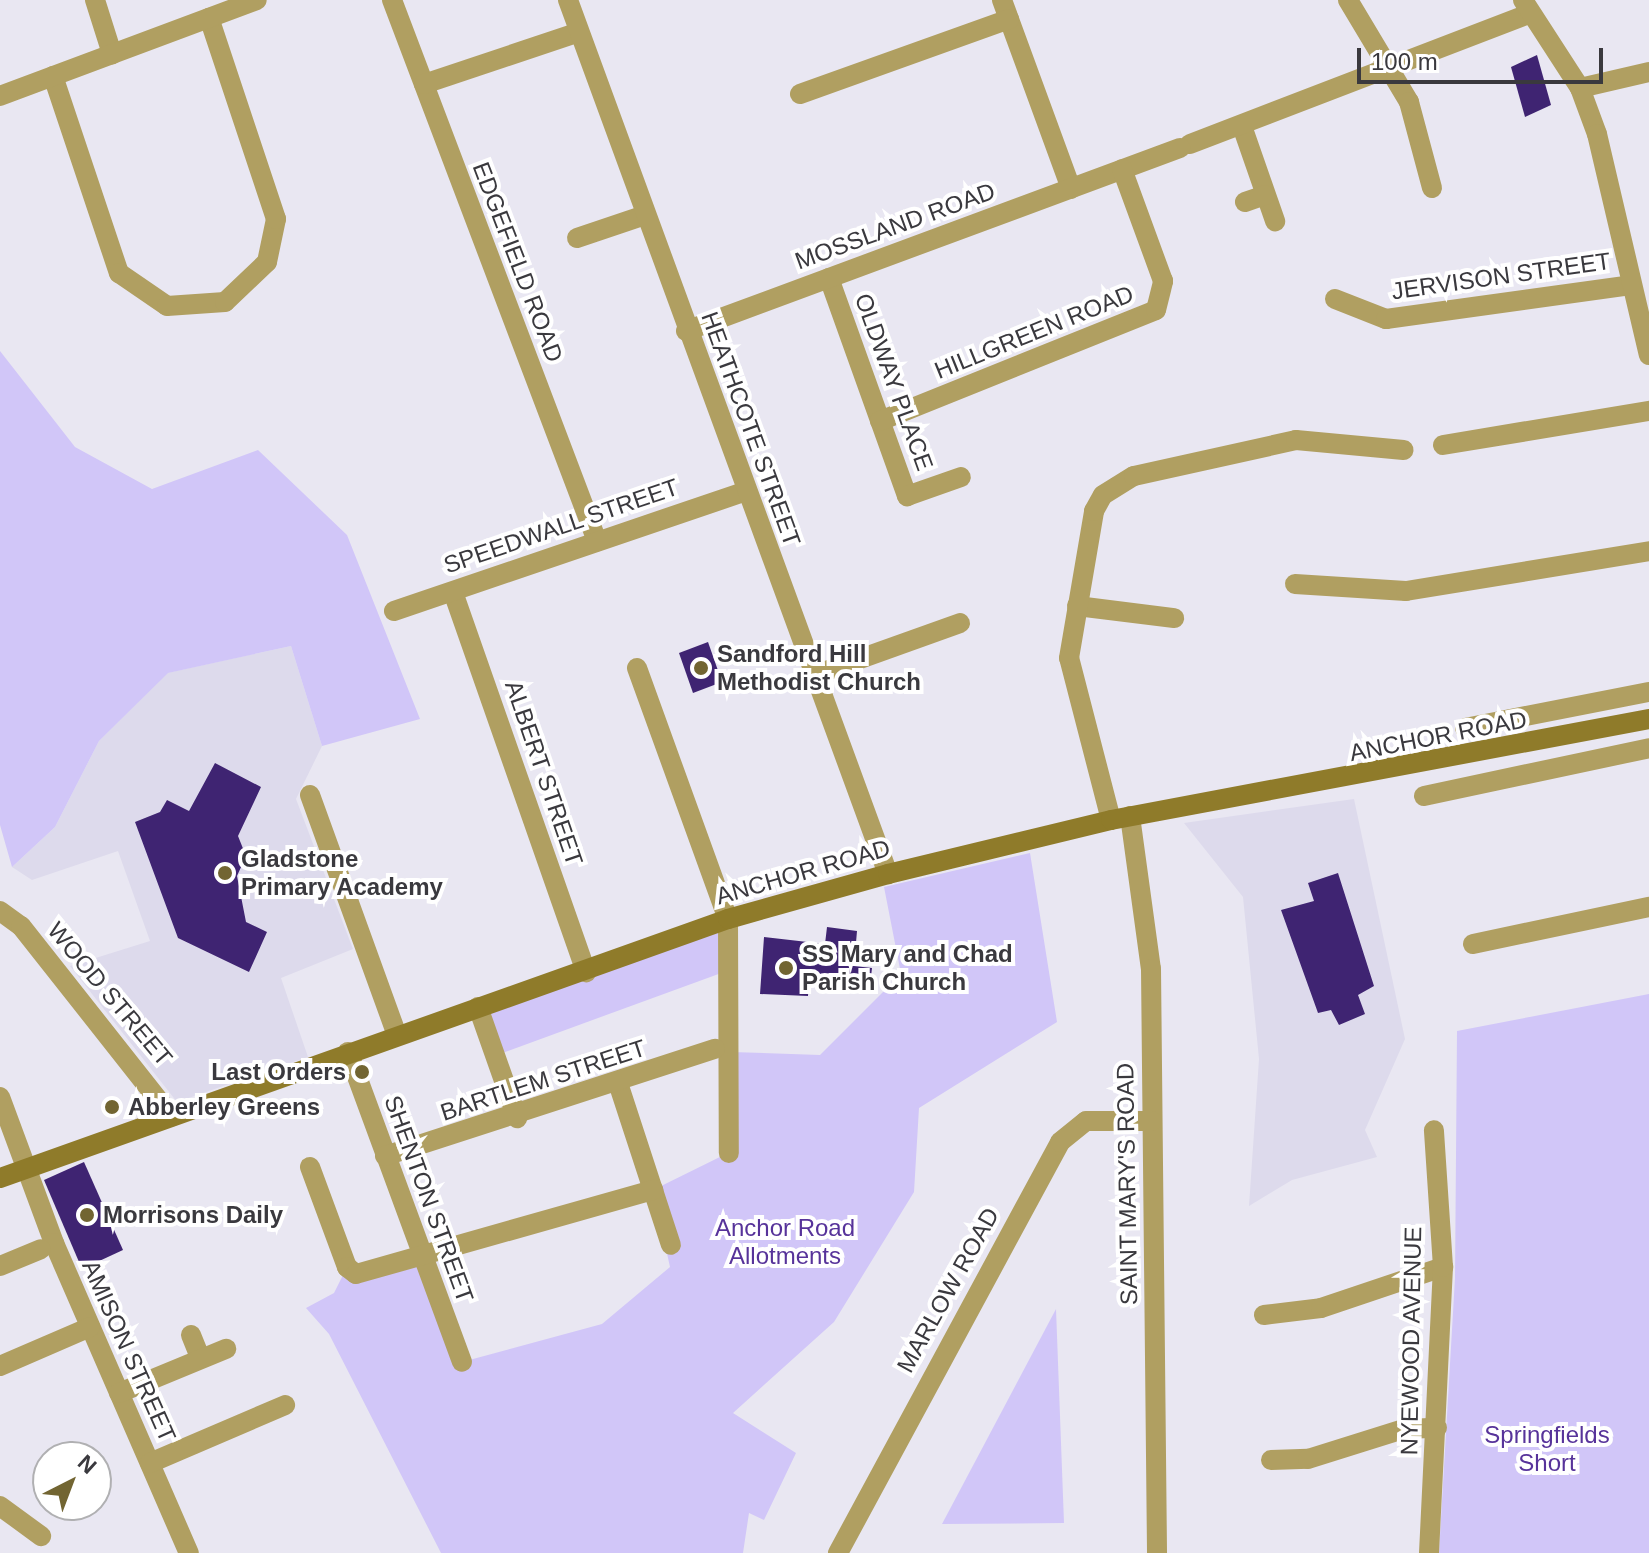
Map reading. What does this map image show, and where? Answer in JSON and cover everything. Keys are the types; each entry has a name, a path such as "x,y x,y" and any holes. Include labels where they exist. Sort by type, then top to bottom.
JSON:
{"main road":[{"name":"ANCHOR ROAD","path":"0,1178 728,919 888,874 1121,818 1649,719"}],"street":[{"path":"95,0 112,54"},
{"name":"EDGEFIELD ROAD","path":"392,0 597,541"},
{"name":"HEATHCOTE STREET","path":"568,0 686,331 888,874"},
{"path":"1348,0 1409,102 1432,188"},
{"path":"0,96 253,1"},
{"path":"1527,6 1580,88 1649,355"},
{"name":"MOSSLAND ROAD","path":"686,331 1391,72 1527,6"},
{"path":"799,94 1005,10 1071,189"},
{"path":"53,76 119,273 167,306 225,302 267,262 276,219 209,18"},
{"path":"424,84 579,32"},
{"path":"1580,88 1649,72"},
{"path":"1242,126 1275,221"},
{"name":"HILLGREEN ROAD","path":"880,421 1156,310 1163,281 1122,169"},
{"path":"1245,202 1265,195"},
{"path":"577,238 645,215"},
{"name":"OLDWAY PLACE","path":"829,278 907,496 961,477"},
{"name":"JERVISON STREET","path":"1335,299 1386,319 1631,285"},
{"path":"1443,445 1649,411"},
{"name":"SAINT MARY'S ROAD","path":"1157,1553 1151,969 1121,818 1069,658 1094,511 1125,479 1296,440 1404,450"},
{"name":"SPEEDWALL STREET","path":"394,611 746,491"},
{"path":"1295,584 1406,591 1649,551"},
{"name":"ALBERT STREET","path":"453,592 586,972"},
{"path":"1077,606 1174,618"},
{"path":"815,675 960,623"},
{"path":"637,668 728,919 721,1100 729,1153"},
{"path":"1465,728 1649,692"},
{"path":"1424,796 1649,748"},
{"path":"310,795 397,1035"},
{"path":"1473,944 1649,907"},
{"name":"WOOD STREET","path":"0,911 21,926 172,1117"},
{"path":"1503,916 1507,937"},
{"path":"478,1007 517,1118"},
{"name":"BARTLEM STREET","path":"385,1156 619,1086 715,1049"},
{"name":"SHENTON STREET","path":"348,1052 421,1258 462,1362"},
{"path":"619,1086 671,1245"},
{"name":"AMISON STREET","path":"0,1097 25,1168 90,1327 189,1553"},
{"name":"MARLOW ROAD","path":"838,1553 1060,1142 1086,1121 1152,1121"},
{"name":"NYEWOOD AVENUE","path":"1429,1553 1443,1267 1441,1140"},
{"path":"310,1167 347,1267 370,1274 653,1190"},
{"path":"0,1266 41,1249"},
{"path":"1264,1315 1321,1308 1443,1267"},
{"path":"0,1366 90,1327"},
{"path":"191,1335 200,1357"},
{"path":"119,1393 200,1357 226,1349"},
{"path":"150,1463 285,1405"},
{"path":"1271,1460 1308,1459 1404,1429 1437,1428"},
{"path":"3,1514 41,1536"}],"shaded area":[{"name":"Gladstone Primary Academy","path":"291,646 322,746 296,799 353,949 281,978 308,1057 177,1102 70,966 150,941 118,851 32,880 12,867 55,827 99,741 167,673"},
{"path":"1354,799 1405,1039 1365,1130 1377,1157 1292,1180 1249,1206 1259,1059 1243,897 1184,823"}],"green space":[{"path":"0,351 75,447 152,489 258,450 347,535 420,719 322,746 291,646 168,673 99,741 55,827 12,867 0,825"},
{"name":"Anchor Road Allotments","path":"1030,853 1057,1022 919,1108 914,1192 834,1322 733,1413 796,1453 764,1520 749,1513 743,1553 441,1553 329,1334 306,1308 334,1293 347,1267 421,1258 462,1362 602,1324 670,1267 653,1190 728,1153 731,1052 820,1055 901,974 884,887"},
{"path":"728,919 735,968 494,1056 478,1007"},
{"name":"Springfields Short","path":"1649,994 1649,1553 1439,1553 1455,1278 1457,1031"},
{"path":"1056,1309 1064,1523 942,1524"}],"building":[{"path":"1537,55 1551,105 1525,117 1511,67"},
{"name":"Sandford Hill Methodist Church","path":"708,642 722,682 693,693 679,653"},
{"path":"215,763 261,787 238,836 246,856 237,876 246,922 267,932 249,972 178,938 135,822 160,812 167,800 189,811"},
{"path":"1338,873 1374,986 1358,995 1365,1014 1339,1025 1331,1010 1318,1013 1281,910 1314,901 1308,883"},
{"path":"827,927 857,931 854,966 872,968 870,986 809,979 808,996 760,994 764,937 825,944"},
{"path":"84,1162 123,1250 82,1269 44,1180"}],"place":[{"name":"Sandford Hill Methodist Church","path":"701,668"},
{"name":"Gladstone Primary Academy","path":"225,873"},
{"name":"SS Mary and Chad Parish Church","path":"786,968"},
{"name":"Last Orders","path":"362,1072"},
{"name":"Abberley Greens","path":"112,1107"},
{"name":"Morrisons Daily","path":"87,1215"}]}
